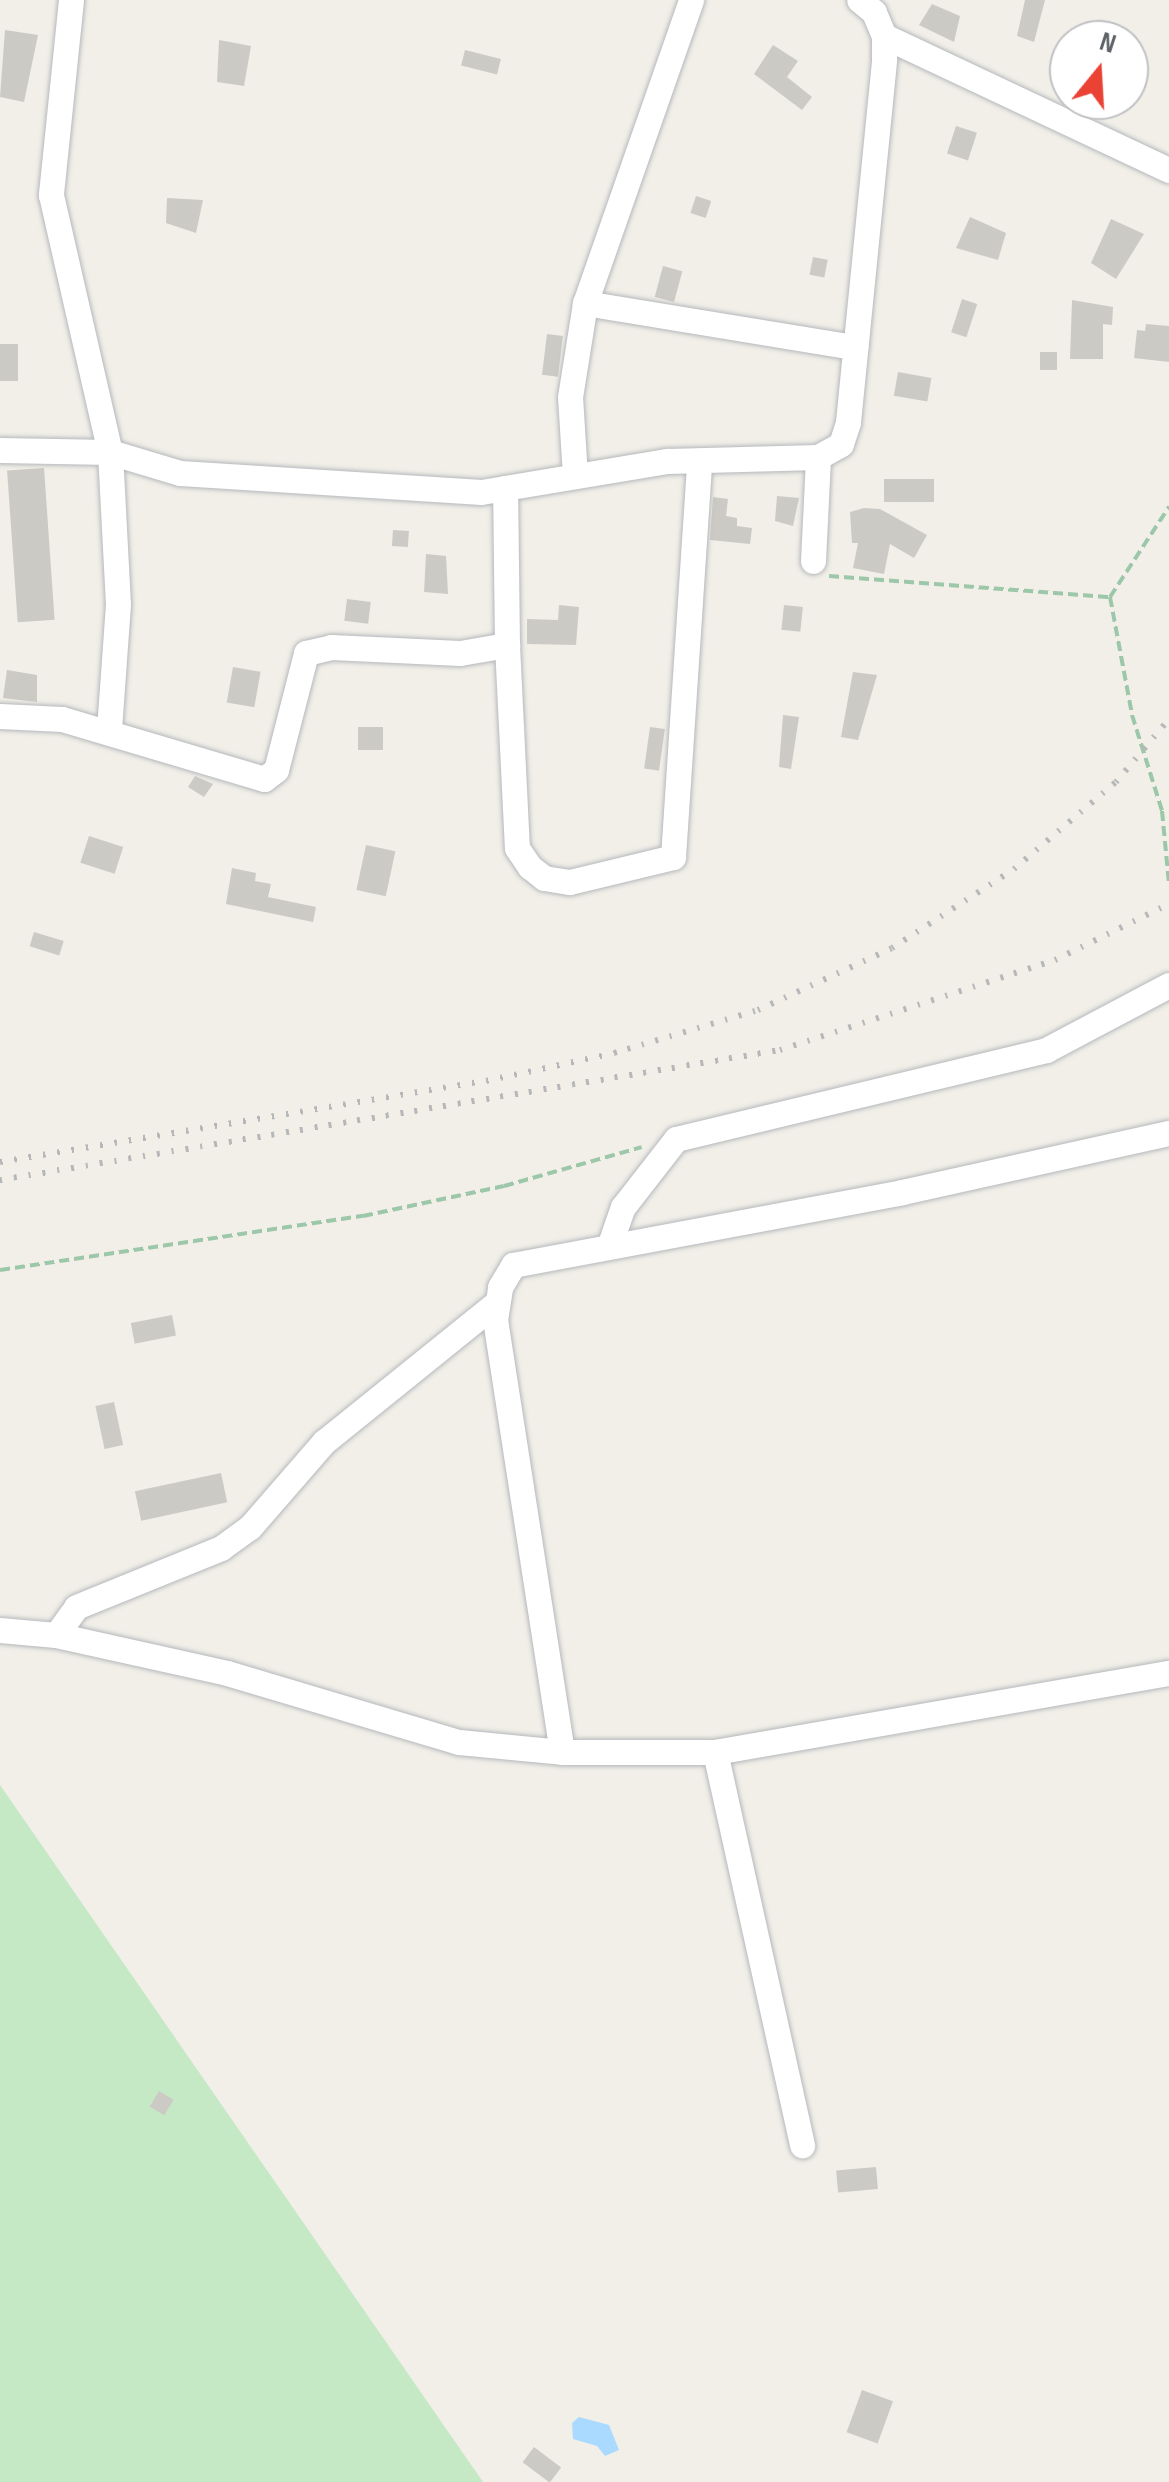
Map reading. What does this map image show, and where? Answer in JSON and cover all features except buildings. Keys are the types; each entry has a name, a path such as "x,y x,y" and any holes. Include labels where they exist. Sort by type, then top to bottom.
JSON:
{"street":[{"path":"575,476 570,397 586,304 691,0"},
{"path":"859,0 882,31 1169,170"},
{"path":"0,450 110,452 180,473 481,492 699,460 818,457 841,444 855,347 882,31 890,0"},
{"path":"65,1 51,195 110,452 118,604 109,730"},
{"path":"586,304 855,347"},
{"path":"814,561 818,457"},
{"path":"505,488 507,645 517,848 544,878 570,882 672,857 699,460"},
{"path":"0,716 62,719 109,730 264,780 276,770 306,653 331,646 460,653 507,645"},
{"path":"611,1241 632,1194 676,1140 1046,1050 1169,985"},
{"path":"56,1635 76,1607 221,1548 250,1527 324,1442 496,1303 513,1264 611,1241 902,1192 1169,1133"},
{"path":"496,1303 562,1752"},
{"path":"0,1630 56,1635 227,1674 459,1742 562,1752 715,1752 1169,1673"},
{"path":"715,1752 802,2145"}],"path":[{"path":"1169,508 1110,597 1132,715 1162,811 1169,884"},
{"path":"814,561 820,574 838,580 1110,597"},
{"path":"0,1270 363,1216 676,1140"}],"green space":[{"path":"0,1785 483,2482 0,2482"}],"water":[{"path":"579,2417 609,2425 619,2450 605,2456 597,2446 573,2439 572,2423"}],"railway":[{"path":"0,1162 486,1081 614,1053 758,1010 892,948 1014,869 1116,782 1169,719"},
{"path":"0,1180 780,1050 1055,960 1169,904"}]}
